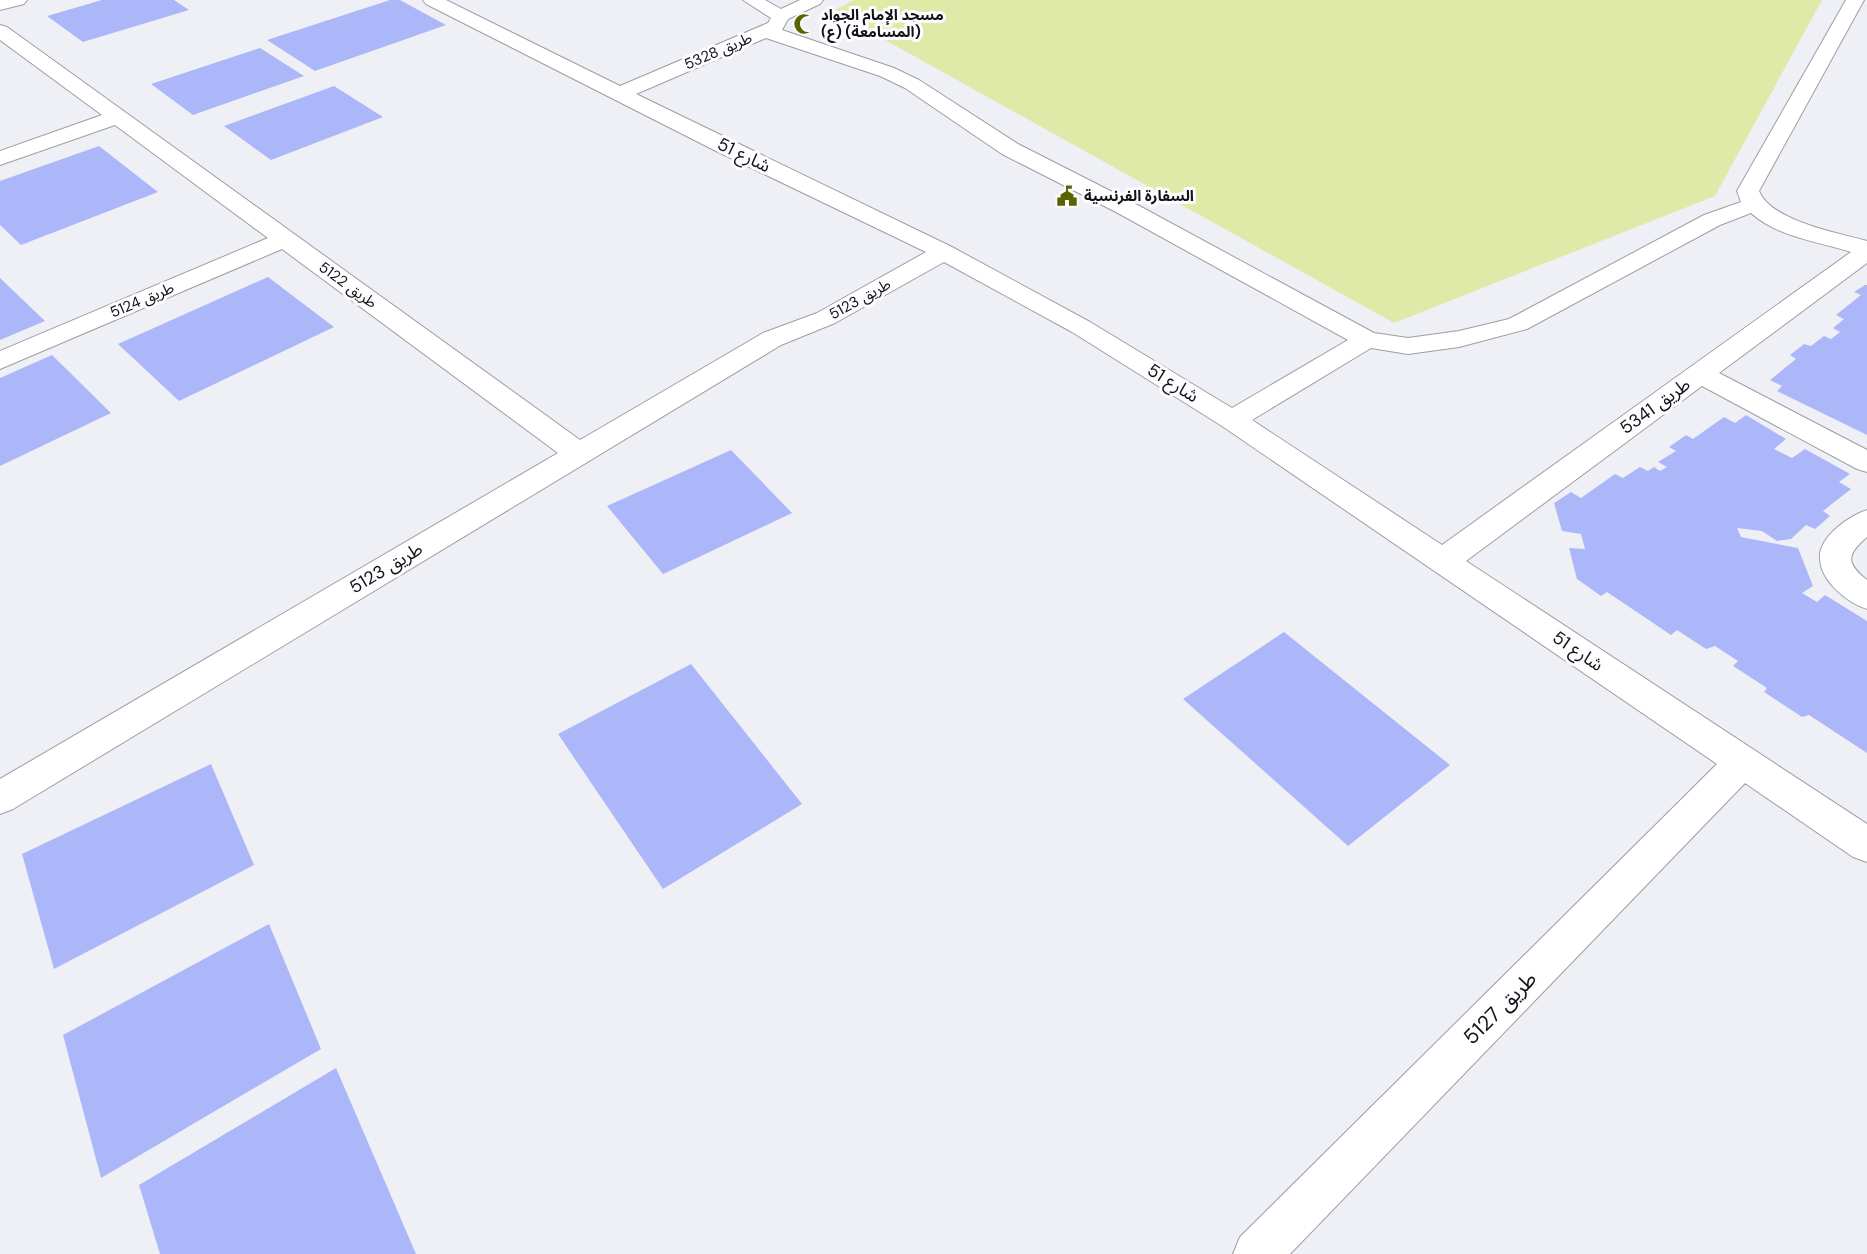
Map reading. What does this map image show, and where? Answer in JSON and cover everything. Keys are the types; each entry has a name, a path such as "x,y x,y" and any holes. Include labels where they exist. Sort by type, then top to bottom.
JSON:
{"street":[{"path":"0,5 18,0"},
{"name":"شارع 51","path":"432,0 944,252 1081,327 1232,420 1867,845"},
{"path":"752,0 773,23 912,84 1010,149 1124,207 1367,340 1408,346 1459,339 1518,324 1712,220 1753,205 1748,197 1748,191 1855,0"},
{"name":"طريق 5328","path":"619,94 773,23 814,0"},
{"name":"طريق 5122","path":"0,32 579,454"},
{"path":"0,158 117,117"},
{"name":"طريق 5341","path":"1753,205 1776,220 1867,250"},
{"name":"طريق 5124","path":"0,362 285,239"},
{"name":"طريق 5123","path":"772,339 807,304 918,239"},
{"name":"طريق 5341","path":"1443,561 1867,250"},
{"name":"طريق 5123","path":"0,798 772,339 826,318 944,252"},
{"path":"1232,420 1367,340"},
{"path":"1700,374 1867,462"},
{"path":"1867,521 1842,543 1836,553 1837,565 1842,575 1867,597"},
{"name":"طريق 5127","path":"1257,1254 1742,762"}],"green space":[{"path":"854,0 1822,0 1715,196 1394,323 833,11"}],"building":[{"path":"102,0 174,0 189,10 83,42 47,16"},
{"path":"390,0 400,0 446,25 315,71 267,40"},
{"path":"260,48 304,76 193,115 151,84"},
{"path":"334,86 383,117 271,160 224,126"},
{"path":"99,146 158,192 21,245 0,225 0,181"},
{"path":"268,277 334,327 179,401 118,344"},
{"path":"0,278 45,321 0,340"},
{"path":"1867,285 1867,435 1777,391 1782,386 1770,380 1796,359 1790,355 1804,344 1811,346 1824,336 1831,339 1840,332 1833,328 1844,319 1836,315 1861,295 1854,292"},
{"path":"52,355 111,413 0,466 0,378"},
{"path":"1746,415 1786,439 1774,449 1792,458 1805,449 1850,474 1839,482 1851,489 1823,511 1830,516 1815,529 1806,525 1791,539 1777,541 1762,531 1737,528 1741,537 1798,548 1813,586 1802,593 1817,602 1825,595 1867,621 1867,753 1809,715 1802,717 1764,692 1767,688 1733,666 1738,661 1715,646 1706,649 1677,630 1671,635 1607,592 1601,596 1577,579 1569,548 1585,549 1581,534 1562,531 1554,503 1571,492 1581,498 1615,474 1623,478 1640,467 1648,471 1654,467 1660,471 1667,467 1658,462 1676,451 1669,447 1686,435 1693,439 1724,417 1735,423"},
{"path":"731,450 792,513 663,574 607,506"},
{"path":"1284,632 1450,765 1348,846 1183,699"},
{"path":"691,664 802,804 663,889 558,734"},
{"path":"211,764 254,865 54,969 22,854"},
{"path":"269,924 321,1049 101,1178 63,1035"},
{"path":"336,1068 416,1254 160,1254 139,1185"}],"place":[{"name":"مسجد الإمام الجواد (ع) (المسامعة)","path":"804,24"},
{"name":"السفارة الفرنسية","path":"1067,196"}]}
